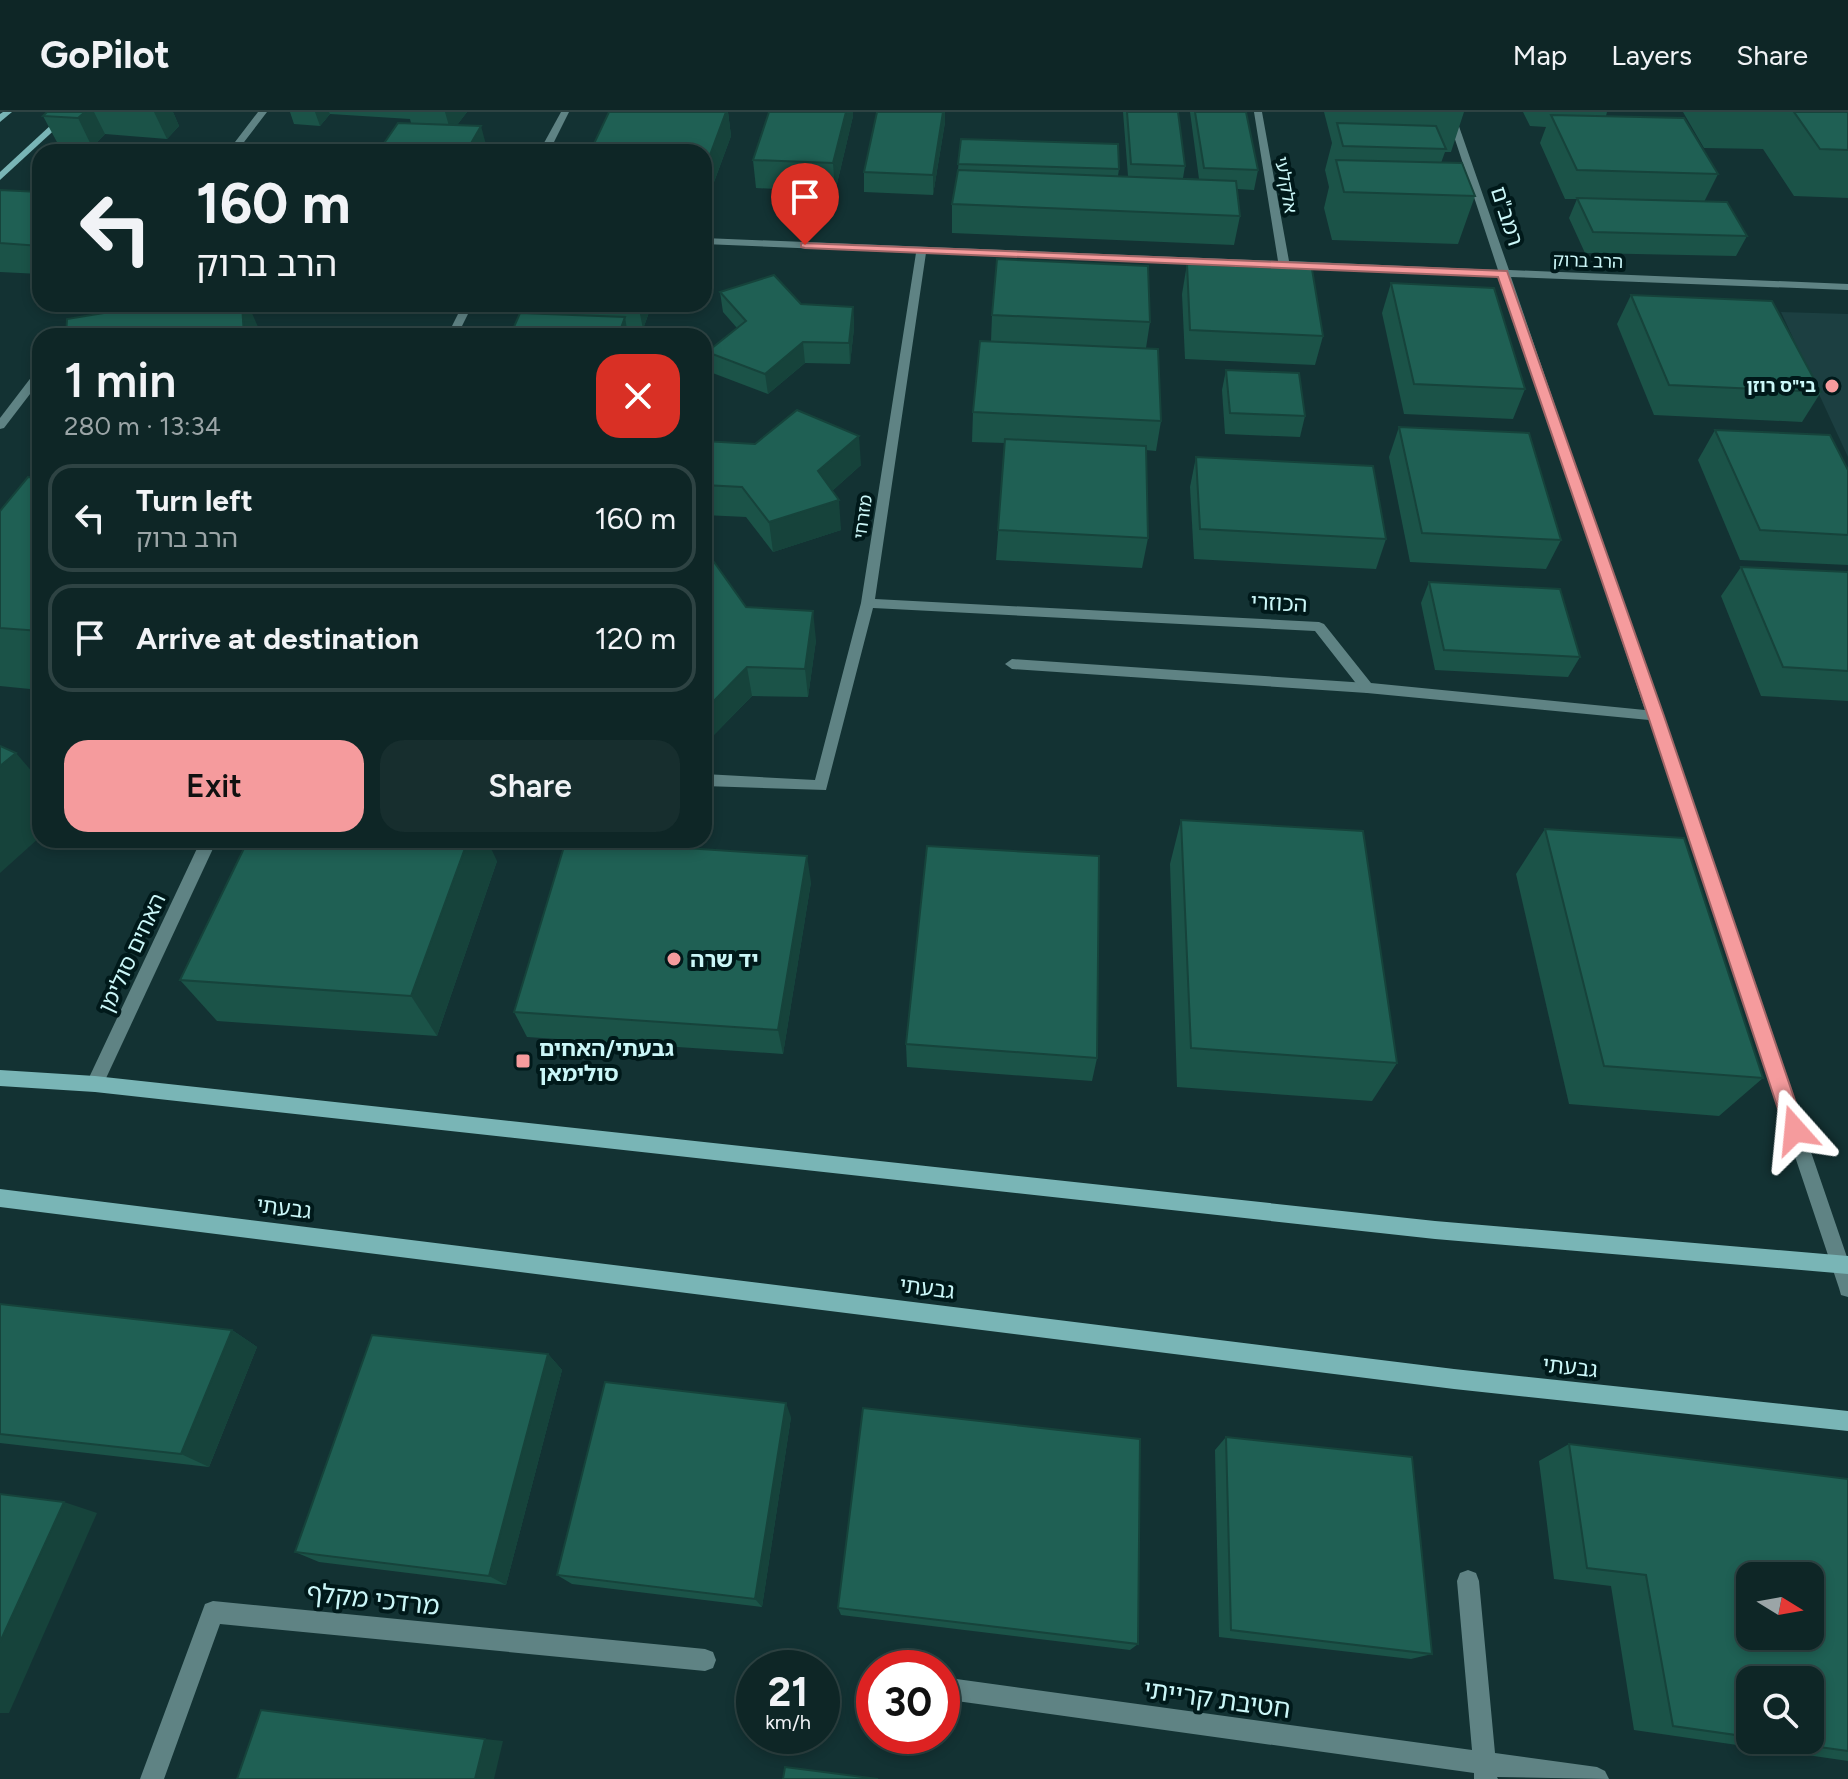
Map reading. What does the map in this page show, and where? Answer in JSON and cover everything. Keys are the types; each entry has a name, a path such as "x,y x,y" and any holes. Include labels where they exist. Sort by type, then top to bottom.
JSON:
{"street":[{"path":"0,119 8,112"},
{"path":"36,144 70,112"},
{"path":"238,144 263,112"},
{"path":"548,144 565,112"},
{"name":"אלקלעי","path":"1258,112 1284,264"},
{"name":"רמב\"ם","path":"1450,112 1844,1265 1848,1288"},
{"path":"0,177 32,147"},
{"name":"הרב ברוק","path":"712,241 1848,287"},
{"name":"מזרחי","path":"712,780 821,786 868,603 921,250"},
{"path":"0,426 32,384"},
{"name":"הכוזרי","path":"868,603 1319,627 1367,688"},
{"path":"1012,664 1367,688 1656,716"},
{"name":"האחים סולימן","path":"95,1084 205,848"},
{"path":"0,1078 95,1084 1419,1228 1844,1265"},
{"name":"גבעתי","path":"0,1198 1454,1379 1848,1421"},
{"path":"1468,1581 1485,1772"},
{"name":"מרדכי מקלף","path":"152,1779 213,1612 705,1660"},
{"name":"חטיבת קרייתי","path":"960,1691 1485,1772 1597,1779"}],"shaded area":[{"name":"בי\"ס רוזן","path":"1781,312 1848,314 1848,457"}],"building":[{"path":"47,112 85,112 78,118 43,116"},
{"path":"609,112 726,112 712,150 712,144 594,144"},
{"path":"769,112 846,112 833,163 753,160"},
{"path":"877,112 943,112 933,175 864,172"},
{"path":"1127,112 1178,112 1185,166 1131,164"},
{"path":"1195,112 1246,112 1258,170 1204,168"},
{"path":"1794,112 1848,112 1848,150 1820,149"},
{"path":"1551,115 1684,118 1718,174 1577,170"},
{"path":"398,123 481,126 471,144 384,144"},
{"path":"1337,123 1436,126 1446,149 1343,146"},
{"path":"961,139 1118,144 1119,169 958,164"},
{"path":"1336,160 1462,163 1475,196 1344,192"},
{"path":"958,170 1236,181 1240,216 952,204"},
{"path":"0,190 32,192 32,245 0,243"},
{"path":"1577,198 1727,202 1747,236 1593,232"},
{"path":"997,259 1148,266 1150,322 992,315"},
{"path":"1187,264 1312,269 1323,336 1190,330"},
{"path":"774,275 801,304 853,307 849,343 803,342 765,374 712,354 712,348 746,321 720,292"},
{"path":"1391,283 1494,288 1525,389 1414,384"},
{"path":"1631,295 1772,301 1821,392 1669,385"},
{"path":"110,312 242,312 244,328 66,328 67,319"},
{"path":"520,313 625,317 621,328 513,328"},
{"path":"980,341 1158,349 1161,421 973,412"},
{"path":"1226,370 1299,373 1305,416 1230,413"},
{"path":"797,410 859,436 818,471 839,500 769,522 742,487 712,485 712,441 755,444"},
{"path":"1399,427 1529,433 1561,540 1422,533"},
{"path":"1715,430 1830,435 1848,470 1848,535 1760,530"},
{"path":"1005,439 1146,446 1148,538 998,530"},
{"path":"1196,457 1373,466 1386,539 1200,529"},
{"path":"28,477 32,477 32,630 0,628 0,511"},
{"path":"712,563 746,607 813,611 805,669 747,667 712,703"},
{"path":"1741,567 1848,572 1848,671 1783,667"},
{"path":"1429,582 1560,589 1580,657 1444,650"},
{"path":"0,746 16,753 0,766"},
{"path":"1181,820 1363,831 1397,1063 1191,1048"},
{"path":"1545,829 1684,838 1763,1078 1604,1066"},
{"path":"927,846 1099,856 1097,1058 906,1044"},
{"path":"244,848 465,848 411,996 180,980"},
{"name":"יד שרה","path":"564,848 686,848 807,856 778,1030 514,1012"},
{"path":"0,1304 232,1330 181,1454 0,1434"},
{"path":"372,1335 548,1354 489,1576 295,1552"},
{"path":"605,1382 786,1403 755,1599 557,1575"},
{"path":"863,1408 1140,1439 1138,1644 838,1608"},
{"path":"1226,1437 1412,1457 1432,1654 1231,1630"},
{"path":"1569,1444 1848,1479 1848,1751 1824,1748 1824,1666 1736,1666 1736,1735 1673,1726 1646,1575 1587,1568"},
{"path":"0,1494 64,1502 0,1642"},
{"path":"261,1710 485,1739 475,1779 237,1779"},
{"path":"785,1767 878,1779 783,1779"}],"place":[{"name":"בי\"ס רוזן","path":"1832,386"},
{"name":"יד שרה","path":"674,959"},
{"name":"גבעתי/האחים סולימאן","path":"523,1061"}],"route":[{"path":"805,245 1503,273 1795,1130"}]}
